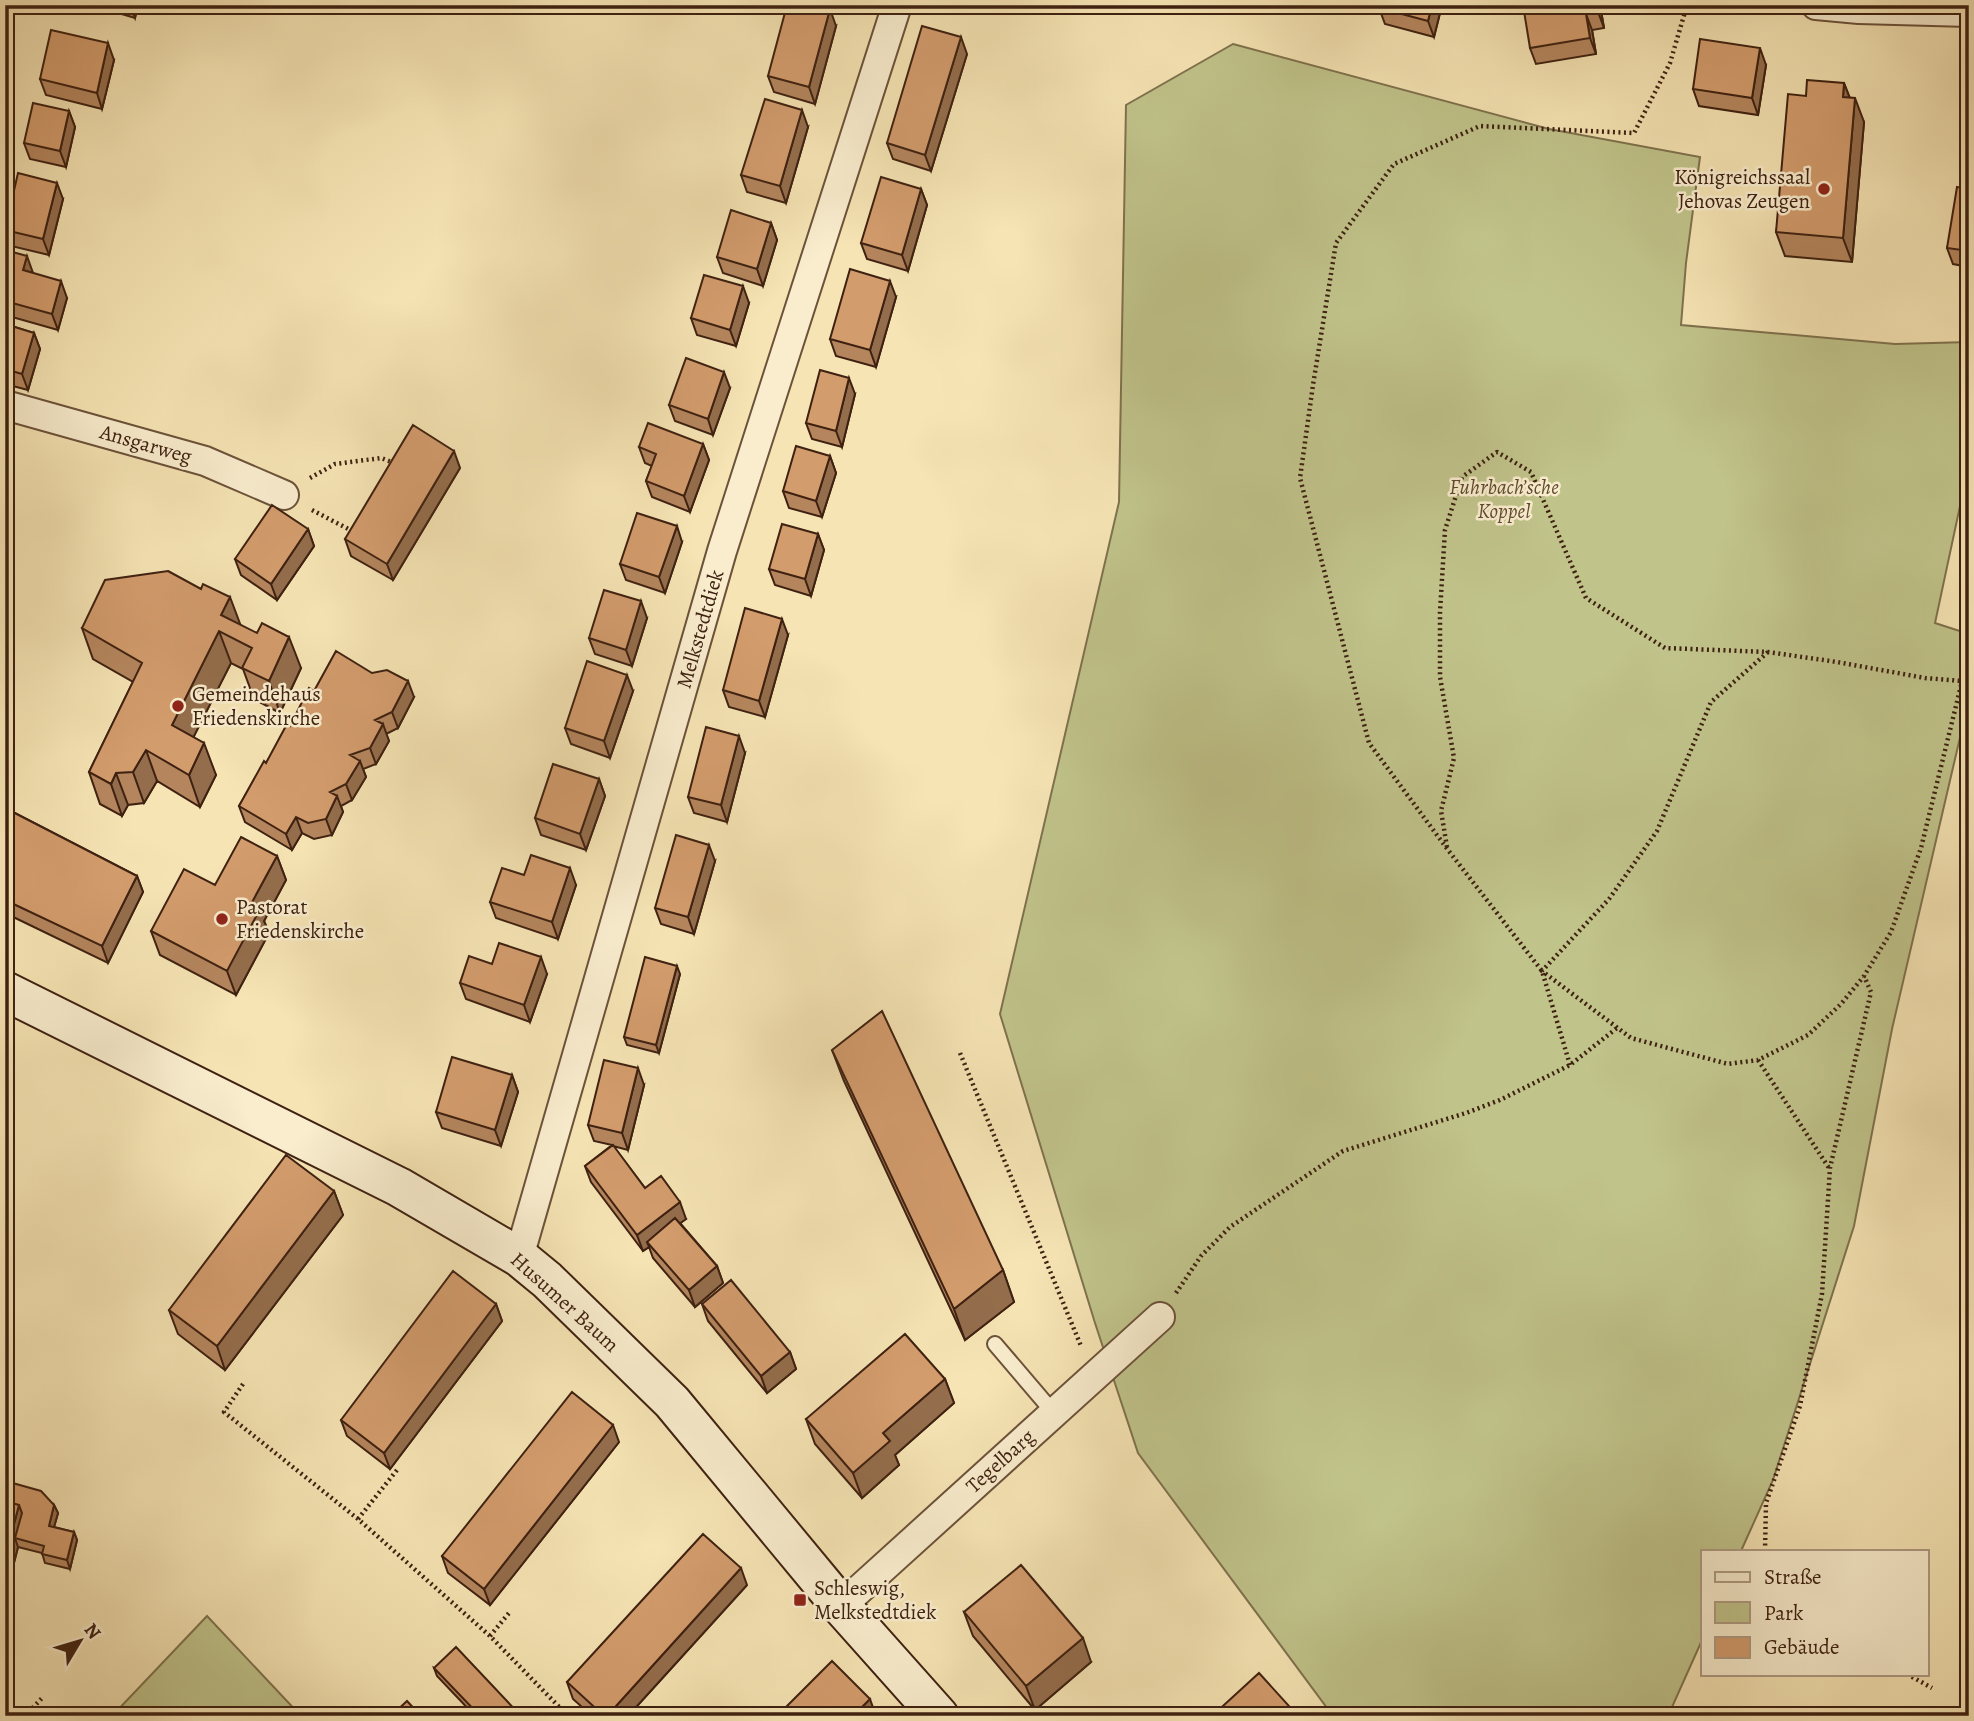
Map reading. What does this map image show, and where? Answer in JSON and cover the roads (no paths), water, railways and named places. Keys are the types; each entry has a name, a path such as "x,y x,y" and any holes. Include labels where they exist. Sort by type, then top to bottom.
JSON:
{"street":[{"name":"Melkstedtdiek","path":"519,1257 722,551 897,5"},
{"path":"1816,5 1969,12"},
{"name":"Ansgarweg","path":"5,405 205,461 289,498"},
{"name":"Husumer Baum","path":"5,991 399,1187 519,1257 547,1280 672,1402 841,1606 939,1716"},
{"name":"Tegelbarg","path":"841,1606 1160,1317"}],"lane":[{"path":"995,1344 1053,1412"}],"place":[{"name":"Königreichssaal Jehovas Zeugen","path":"1824,189"},
{"name":"Gemeindehaus Friedenskirche","path":"178,706"},
{"name":"Pastorat Friedenskirche","path":"222,919"},
{"name":"Schleswig, Melkstedtdiek","path":"800,1600"}],"park label":[{"name":"Fuhrbach’sche Koppel","path":"1504,499"}]}
